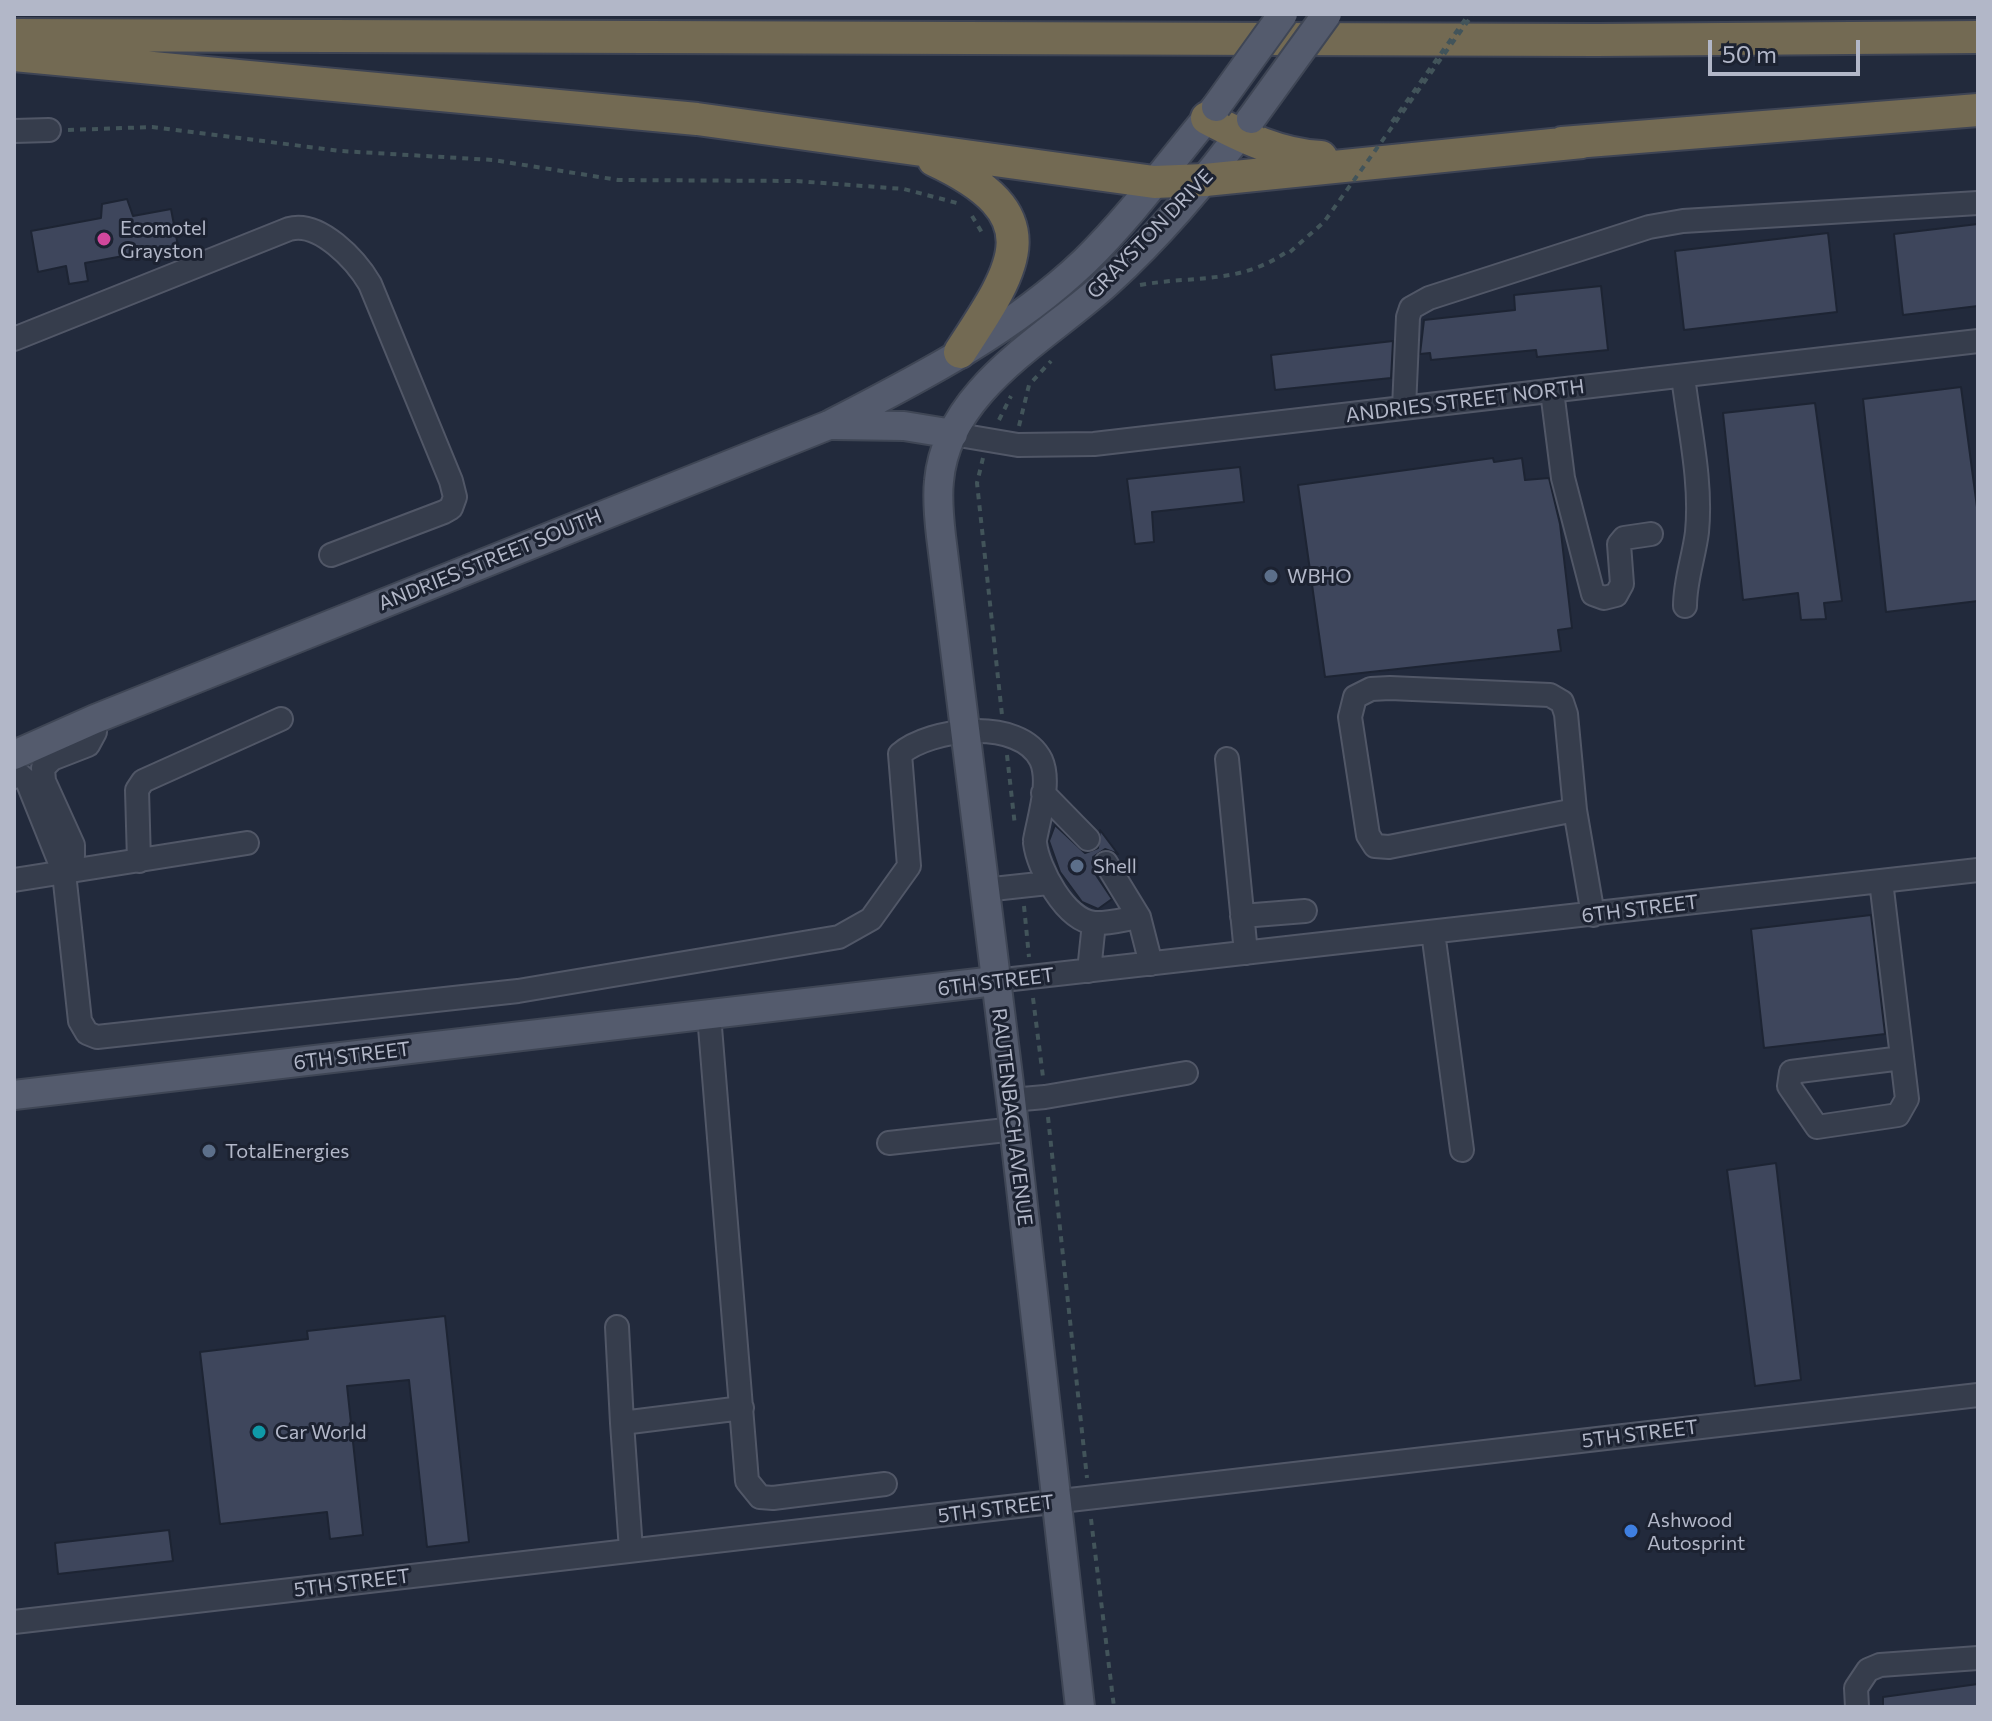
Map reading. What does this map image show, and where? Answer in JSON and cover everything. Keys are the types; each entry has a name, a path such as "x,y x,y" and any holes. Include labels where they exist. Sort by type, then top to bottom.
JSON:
{"highway":[{"path":"14,35 1566,40 1978,37"},
{"path":"14,55 682,118 1154,182 1205,180 1582,142"},
{"path":"1212,113 1298,156 1347,157 1582,142 1978,110"},
{"path":"905,147 978,183 1000,204 1012,232 1013,246 1006,279 960,352"}],"main road":[{"name":"GRAYSTON DRIVE","path":"960,352 1018,315 1084,262 1212,113 1283,14"},
{"name":"GRAYSTON DRIVE","path":"953,434 969,406 999,373 1106,284 1205,180 1327,14"},
{"name":"ANDRIES STREET SOUTH","path":"14,755 95,719 829,425 960,352"},
{"path":"829,425 904,426 953,434"},
{"name":"RAUTENBACH AVENUE","path":"953,434 943,461 938,502 1015,1129 1080,1707"},
{"name":"6TH STREET","path":"14,1095 995,981"}],"street":[{"path":"14,131 49,130"},
{"path":"1404,408 1408,317 1411,308 1429,298 1649,227 1683,221 1978,203"},
{"path":"14,339 289,229 298,226 314,230 358,266 370,284 455,497 451,508 444,512 331,555"},
{"name":"ANDRIES STREET NORTH","path":"953,434 1018,445 1094,444 1978,341"},
{"path":"1683,376 1696,476 1697,531 1687,574 1685,606"},
{"path":"1552,391 1563,478 1593,594 1604,598 1616,595 1622,584 1619,544 1624,538 1651,534"},
{"path":"1575,810 1389,847 1375,846 1368,835 1350,717 1355,697 1371,689 1390,688 1550,695 1562,702 1566,714 1575,810 1593,915"},
{"path":"64,873 73,856 73,845 44,781 43,768 52,759 88,745 95,732 95,719"},
{"path":"139,861 137,790 143,781 281,719"},
{"path":"14,777 20,775 27,781 64,873 80,1021 87,1033 97,1037 518,991 824,942 855,931 871,919 909,866 900,754 911,744 964,731 1004,733 1029,745 1043,768 1043,793 1035,842 1041,872 1048,883 1082,918 1094,923 1139,917"},
{"path":"1227,759 1246,953"},
{"path":"1043,793 1088,839"},
{"path":"14,880 247,843"},
{"path":"1106,863 1139,917 1151,964"},
{"name":"6TH STREET","path":"995,981 1978,870"},
{"path":"1881,881 1907,1099 1898,1115 1817,1127 1789,1086 1791,1072 1902,1058"},
{"path":"984,890 1048,883"},
{"path":"1242,916 1305,911"},
{"path":"1089,971 1094,923"},
{"path":"1433,932 1462,1150"},
{"path":"709,1015 747,1481 760,1497 885,1484"},
{"path":"1011,1100 1186,1073"},
{"path":"889,1143 1015,1129"},
{"path":"617,1327 631,1550"},
{"name":"5TH STREET","path":"14,1622 1978,1395"},
{"path":"622,1423 742,1408"},
{"path":"1857,1707 1856,1688 1868,1670 1880,1665 1978,1658"}],"path":[{"path":"1138,288 1241,278 1266,269 1289,252 1324,222 1471,14"},
{"path":"49,130 152,127 341,151 493,160 618,180 796,181 904,189 965,205 988,242"},
{"path":"1018,445 1019,415 1029,385 1062,351"}],"building":[{"name":"Ecomotel Grayston","path":"127,199 133,216 171,209 178,246 85,263 88,281 69,284 66,266 38,272 31,231 101,218 102,204"},
{"path":"1978,224 1978,306 1903,315 1894,234"},
{"path":"1828,233 1837,312 1684,330 1675,251"},
{"path":"1601,286 1608,350 1537,357 1536,350 1431,360 1430,353 1420,354 1424,320 1515,310 1514,295"},
{"path":"1393,341 1391,378 1275,390 1271,355"},
{"path":"1961,387 1977,507 1978,601 1886,612 1863,399"},
{"path":"1815,403 1842,601 1824,603 1826,619 1801,620 1798,593 1743,600 1723,413"},
{"path":"1493,458 1494,462 1522,458 1525,480 1549,478 1560,524 1572,628 1558,630 1561,651 1325,677 1298,485"},
{"path":"1240,467 1244,502 1152,512 1154,542 1135,544 1127,479"},
{"path":"1055,825 1085,853 1098,848 1100,830 1118,854 1105,849 1093,857 1094,872 1112,899 1098,909 1082,902 1060,872 1049,841"},
{"path":"1871,915 1885,1034 1764,1048 1751,929"},
{"path":"1776,1163 1801,1380 1755,1386 1727,1170"},
{"path":"445,1316 469,1542 427,1547 409,1380 347,1386 363,1535 330,1539 327,1512 220,1524 200,1352 308,1339 307,1331"},
{"path":"169,1530 173,1561 58,1574 55,1543"},
{"path":"1978,1684 1978,1707 1883,1707 1883,1697"}],"place":[{"name":"Ecomotel Grayston","path":"104,239"},
{"name":"WBHO","path":"1271,576"},
{"name":"Shell","path":"1077,866"},
{"name":"TotalEnergies","path":"209,1151"},
{"name":"Car World","path":"259,1432"},
{"name":"Ashwood Autosprint","path":"1631,1531"}]}
